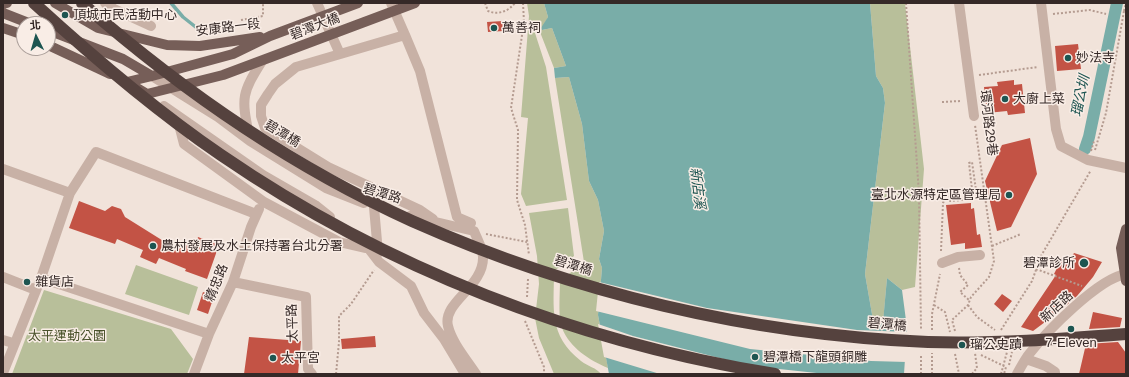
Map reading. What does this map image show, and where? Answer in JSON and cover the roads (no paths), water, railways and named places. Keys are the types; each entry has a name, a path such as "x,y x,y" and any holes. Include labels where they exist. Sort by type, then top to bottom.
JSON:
{"highway":[{"path":"34,3 132,88 220,155 294,202 375,247 458,285 540,316 624,342 733,367 775,374"},
{"name":"碧潭橋","path":"82,3 116,33 200,98 264,140 346,187 411,220 514,262 623,296 737,322 825,334 928,342 1034,342 1126,334"}],"main road":[{"path":"3,4 7,3"},
{"name":"安康路一段","path":"55,3 98,28 167,45 200,46 270,36"},
{"name":"碧潭大橋","path":"270,36 358,3"},
{"name":"碧潭大橋","path":"174,89 223,75 415,3"},
{"path":"3,13 16,18"},
{"path":"3,28 16,32"},
{"path":"56,33 123,59 152,76"},
{"name":"安康路一段","path":"127,82 233,54 270,36"},
{"path":"56,49 127,82 147,94 174,89"},
{"path":"1125,276 1121,248 1126,229"}],"street":[{"path":"105,3 114,9 151,26"},
{"path":"317,3 340,54"},
{"path":"391,3 420,71 457,217 472,227 483,256 482,271 475,282 459,298 449,314 447,325 454,340 476,374"},
{"name":"環河路29巷","path":"959,3 974,116"},
{"path":"1041,3 1056,129 1061,146 1078,155 1126,168"},
{"path":"405,35 296,67 291,70 268,94 261,105 261,116 265,128 328,168 420,210 439,223"},
{"path":"250,140 243,109 246,87 262,60"},
{"name":"碧潭路","path":"152,76 326,188 374,207 439,223 472,227"},
{"path":"147,94 263,175 315,205 368,249 379,262 411,286 424,313 444,339 465,374"},
{"path":"177,116 184,144 264,202 339,242 368,249"},
{"path":"3,371 36,290 70,193 96,152 256,214"},
{"path":"3,169 70,193"},
{"path":"365,185 374,207 379,262"},
{"name":"精忠路","path":"194,374 209,334 233,282 256,214 264,202"},
{"path":"942,263 958,257 980,255"},
{"name":"新店路","path":"1017,374 1026,359 1046,335 1099,285 1125,276"},
{"path":"3,277 36,290"},
{"path":"40,278 209,334"},
{"name":"太平路","path":"233,282 306,297 308,369 312,374"},
{"path":"3,340 14,343"},
{"path":"1026,359 1046,366 1055,372 1055,374"}],"water":[{"name":"新店溪","path":"544,3 870,3 876,76 883,88 885,103 865,274 873,320 883,322 887,278 902,290 907,328 904,374 609,374 598,315 602,268 599,259 604,231 598,200 589,181 582,124 569,77 555,78 554,68 566,66 552,28 542,30 541,28 548,17"}],"waterway":[{"path":"171,3 183,17 202,32"},
{"name":"瑠公圳","path":"1085,149 1089,137 1117,3"}],"place":[{"name":"頂城市民活動中心","path":"65,15"},
{"name":"萬善祠","path":"494,28"},
{"name":"妙法寺","path":"1068,58"},
{"name":"大廚上菜","path":"1005,99"},
{"name":"臺北水源特定區管理局","path":"1009,195"},
{"name":"農村發展及水土保持署台北分署","path":"153,246"},
{"name":"碧潭診所","path":"1084,263"},
{"name":"雜貨店","path":"27,282"},
{"name":"7-Eleven","path":"1071,329"},
{"name":"瑠公史蹟","path":"962,345"},
{"name":"碧潭橋下龍頭銅雕","path":"755,357"},
{"name":"太平宮","path":"273,358"}],"park label":[{"name":"太平運動公園","path":"67,336"}]}
